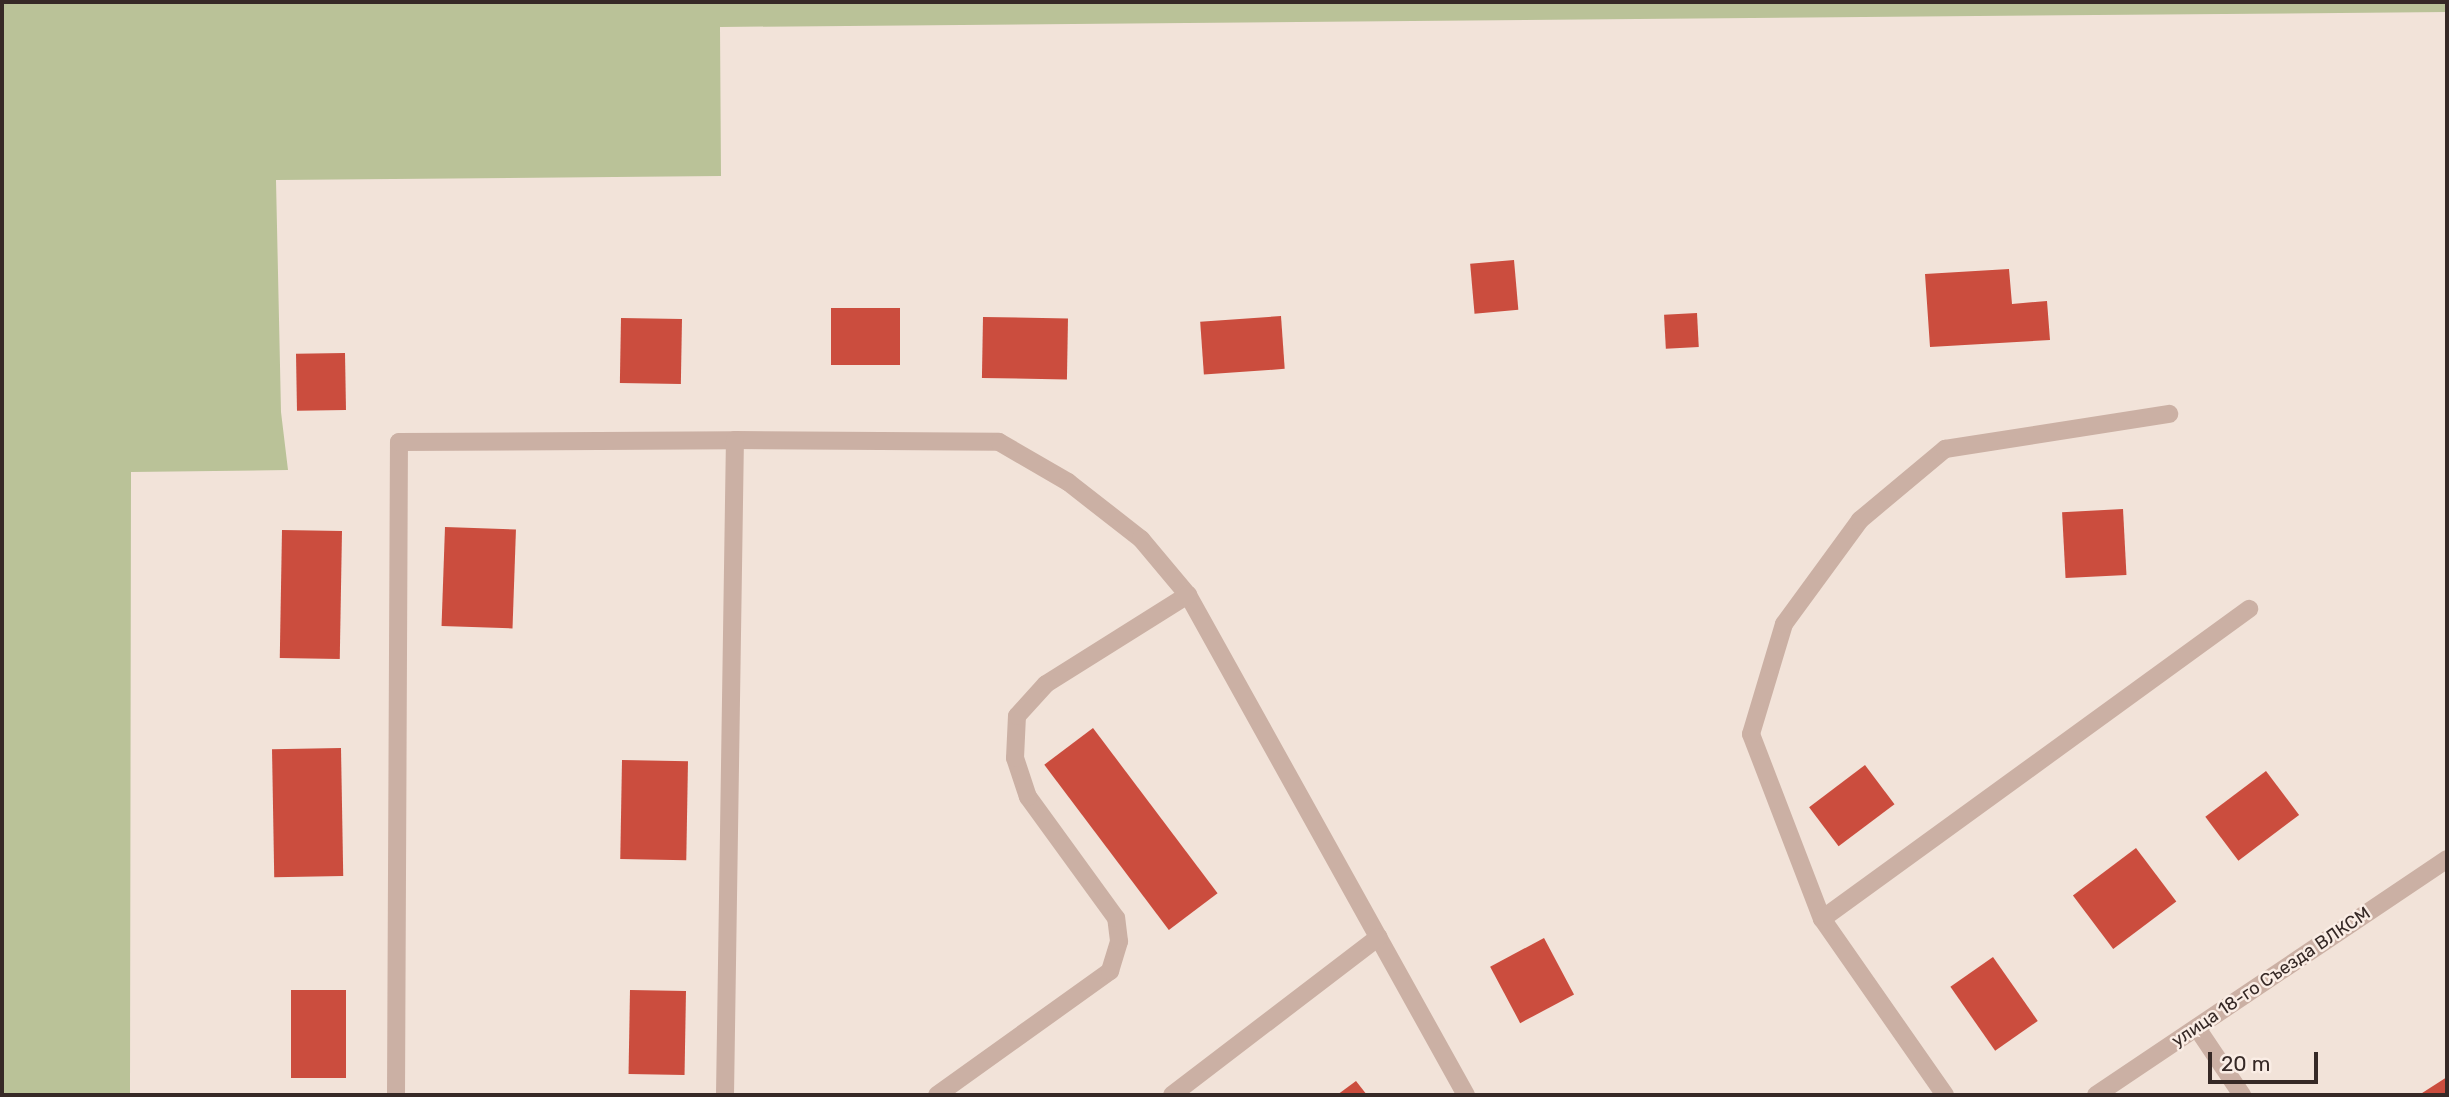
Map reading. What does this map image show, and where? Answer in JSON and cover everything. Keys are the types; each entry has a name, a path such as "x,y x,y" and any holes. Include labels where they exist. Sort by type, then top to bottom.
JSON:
{"street":[{"path":"1945,1095 1822,919 1751,734 1784,624 1860,520 1945,449 2169,414"},
{"path":"725,1095 734,440"},
{"path":"396,1095 399,442 734,440 999,442 1068,482 1141,539 1188,595 1466,1095"},
{"path":"937,1095 1111,971 1119,941 1116,918 1028,797 1015,758 1017,716 1046,684 1188,595"},
{"path":"1822,919 2249,608"},
{"name":"улица 18-го Съезда ВЛКСМ","path":"2095,1095 2445,867"},
{"path":"1172,1095 1378,937"},
{"path":"2197,1028 2242,1095"}],"green space":[{"path":"2,2 2447,2 2447,12 720,27 721,176 276,180 281,412 288,470 131,472 130,1095 2,1095"}],"building":[{"path":"1514,260 1518,310 1475,314 1470,264"},
{"path":"2009,269 2012,304 2047,301 2050,340 1930,347 1925,274"},
{"path":"831,308 900,308 900,365 831,365"},
{"path":"1697,313 1699,347 1666,349 1664,315"},
{"path":"1281,316 1285,369 1204,375 1200,322"},
{"path":"983,317 1068,318 1067,379 982,378"},
{"path":"621,318 682,319 681,384 620,383"},
{"path":"345,353 346,410 297,411 296,354"},
{"path":"2123,509 2126,575 2066,578 2062,512"},
{"path":"445,527 516,529 513,628 442,626"},
{"path":"282,530 342,531 340,659 280,658"},
{"path":"1093,728 1218,893 1169,930 1044,765"},
{"path":"341,748 343,876 274,877 272,749"},
{"path":"622,760 688,761 686,860 620,859"},
{"path":"1865,765 1894,804 1839,846 1809,807"},
{"path":"2266,771 2299,815 2238,861 2205,817"},
{"path":"2136,848 2176,902 2113,949 2073,896"},
{"path":"1544,938 1574,995 1520,1023 1490,967"},
{"path":"1993,957 2038,1021 1995,1051 1950,987"},
{"path":"291,990 346,990 346,1078 291,1078"},
{"path":"630,990 686,991 685,1075 629,1074"},
{"path":"2447,1077 2447,1095 2419,1095"},
{"path":"1356,1081 1367,1095 1337,1095"}]}
